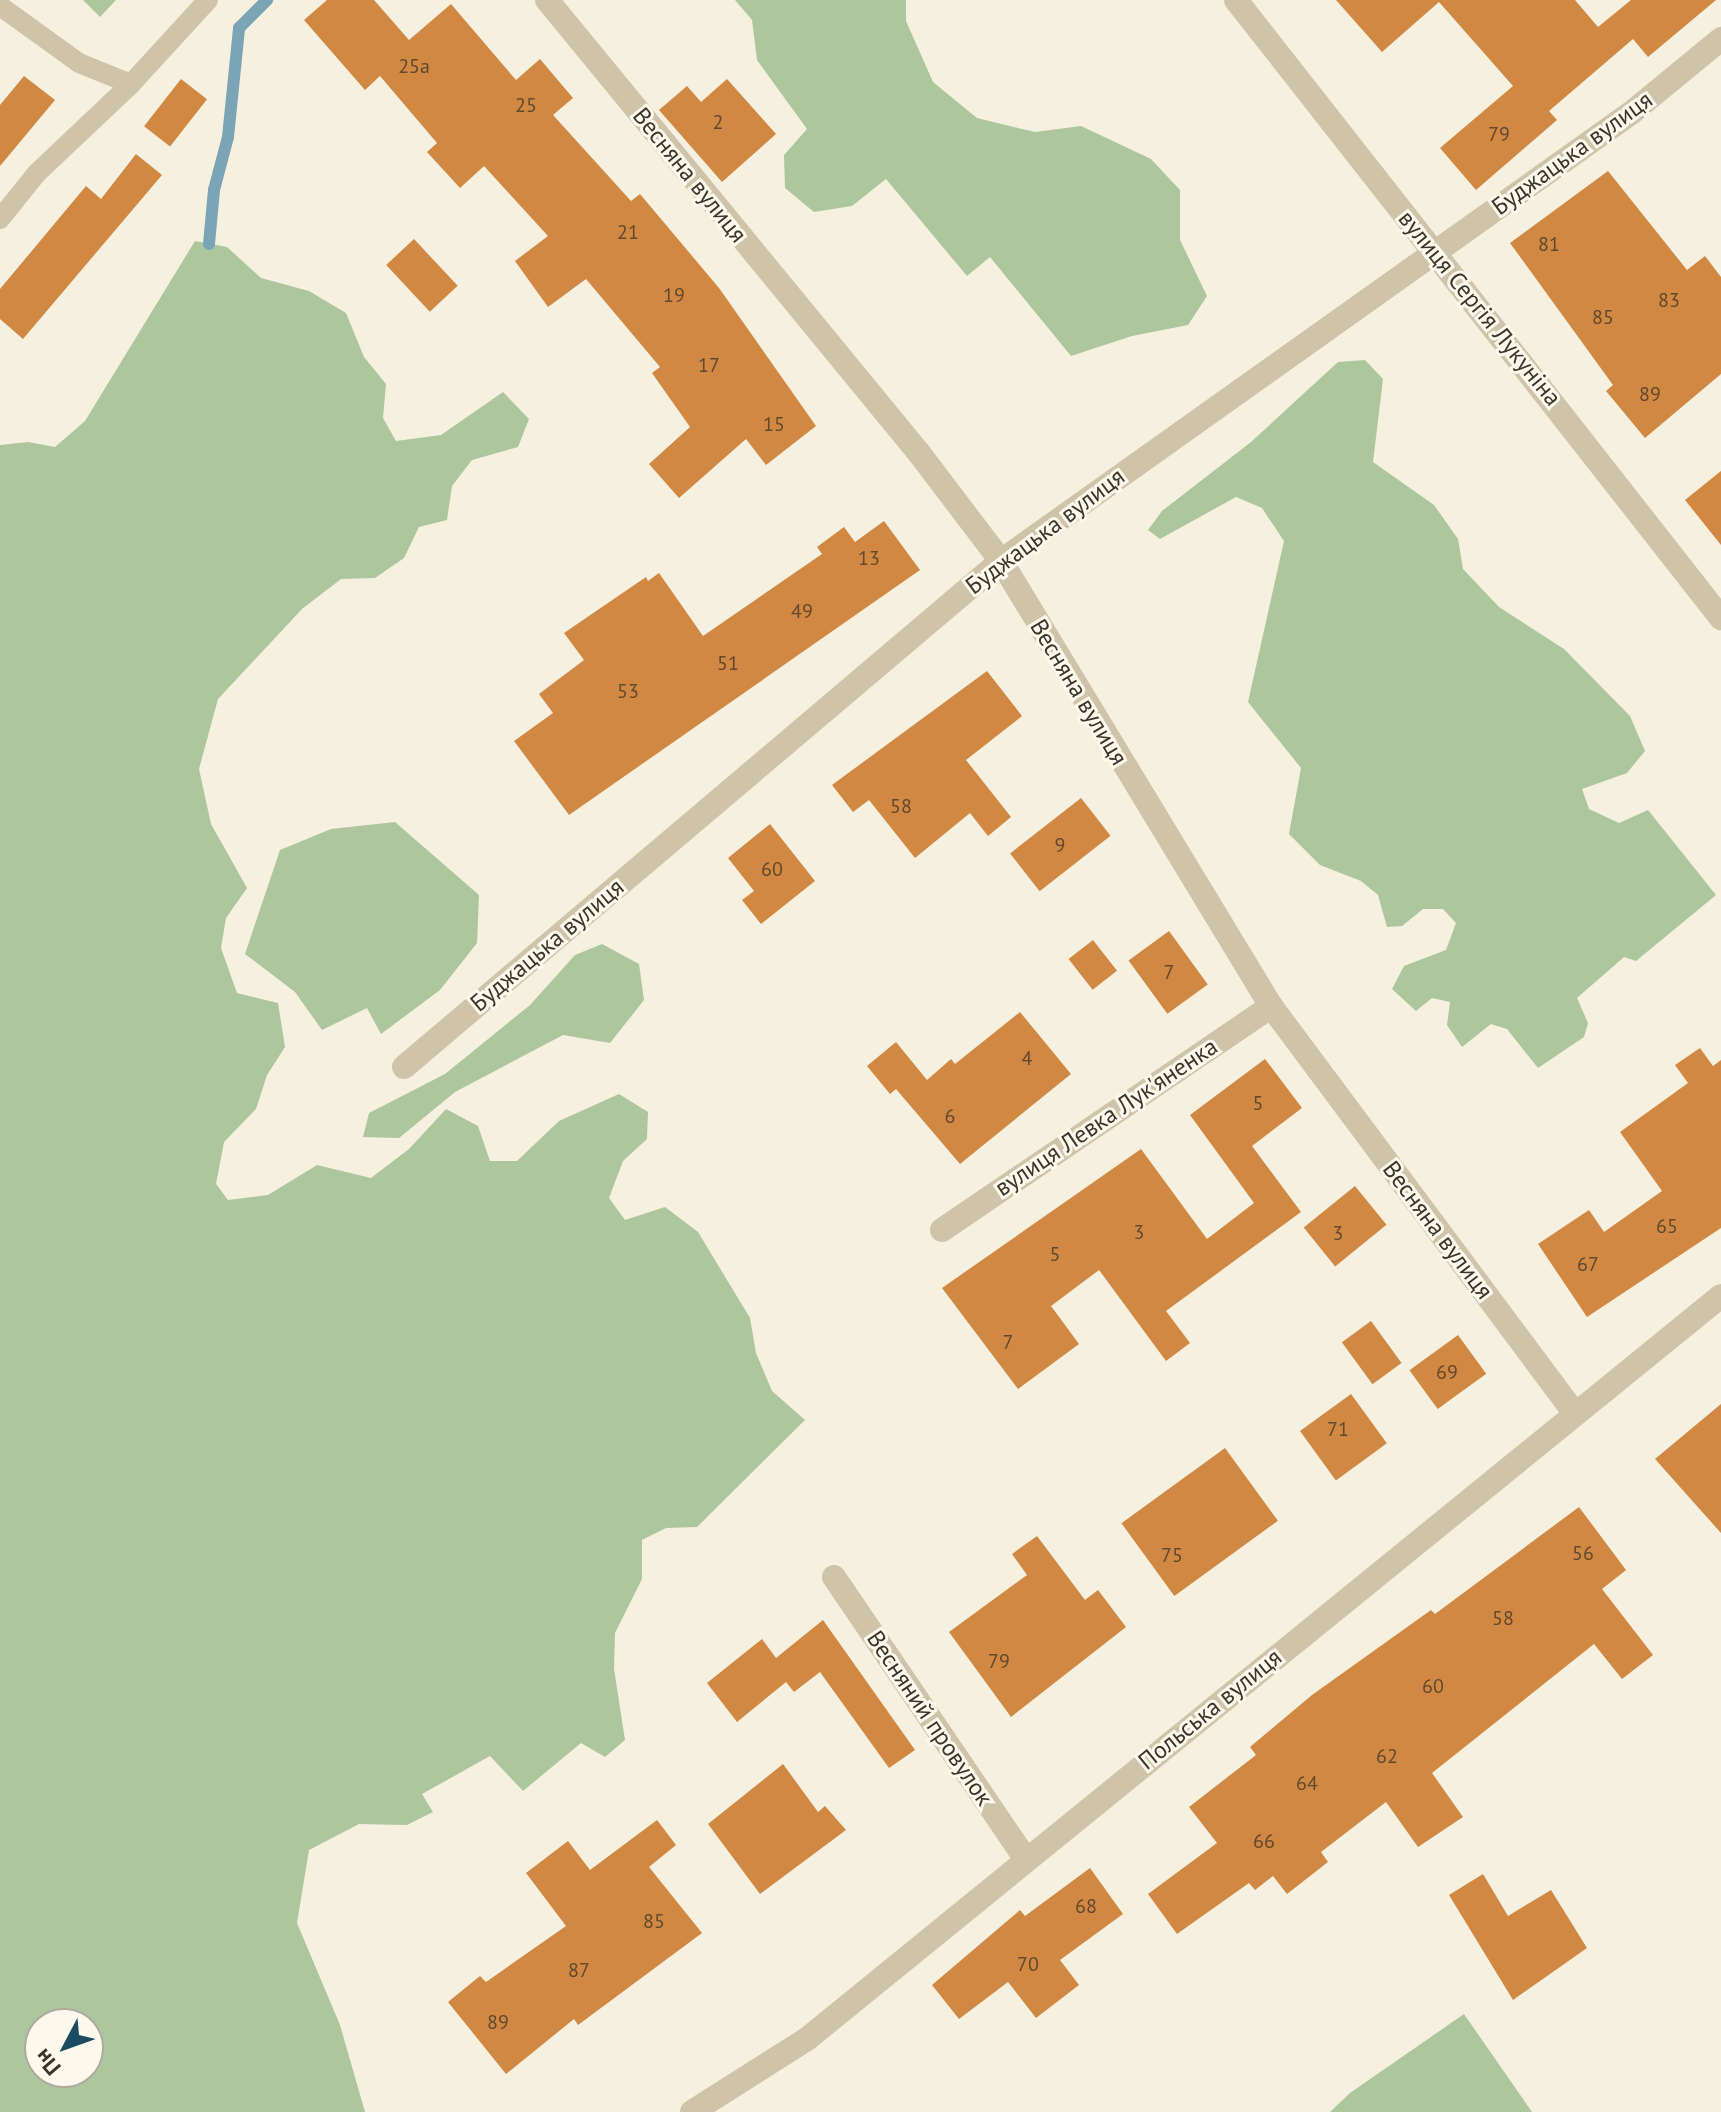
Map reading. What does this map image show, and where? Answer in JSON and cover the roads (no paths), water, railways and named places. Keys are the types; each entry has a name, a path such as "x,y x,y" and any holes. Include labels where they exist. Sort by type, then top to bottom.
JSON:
{"street":[{"name":"Весняна вулиця","path":"547,0 919,453 1001,561 1271,1006 1573,1411"},
{"name":"вулиця Сергія Лукуніна","path":"1236,0 1721,618"},
{"name":"Буджацька вулиця","path":"404,1067 1001,561 1631,113 1721,39"},
{"name":"вулиця Левка Лук'яненка","path":"942,1230 1036,1161 1271,1006"},
{"name":"Польська вулиця","path":"692,2112 807,2039 1573,1411 1721,1296"},
{"name":"Весняний провулок","path":"834,1577 1026,1859"}],"lane":[{"path":"0,219 37,173 131,84 208,0"},
{"path":"0,6 79,63 131,84"}],"waterway":[{"path":"209,244 214,190 228,137 239,28 267,0"}]}
